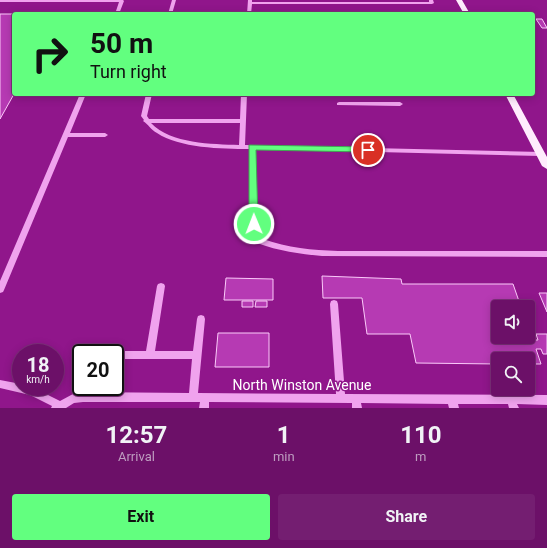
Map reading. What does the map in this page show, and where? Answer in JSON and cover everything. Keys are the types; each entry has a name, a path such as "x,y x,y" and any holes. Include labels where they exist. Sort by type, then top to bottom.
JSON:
{"main road":[{"path":"459,0 466,12"},
{"path":"510,96 547,166"}],"street":[{"path":"171,12 174,0"},
{"path":"249,12 250,2 432,3 430,0"},
{"path":"0,1 122,1 118,12"},
{"path":"0,290 82,96"},
{"path":"148,96 144,111 146,121 161,133 178,140 218,146 540,154"},
{"path":"242,147 244,96"},
{"path":"339,104 400,104"},
{"path":"146,121 243,121"},
{"path":"66,135 105,135"},
{"path":"252,147 254,224 260,241 273,246 315,252 547,254"},
{"path":"150,355 161,286"},
{"path":"334,304 341,399"},
{"path":"193,398 201,319"},
{"path":"124,355 198,355"},
{"path":"0,384 31,391 58,407"},
{"name":"North Winston Avenue","path":"58,407 73,399 83,397 193,398 204,403 341,399 357,403 512,404 547,400"}],"building":[{"path":"0,14 12,14 13,96 0,119"},
{"path":"536,19 542,19 547,28 542,28"},
{"path":"322,276 401,279 402,284 513,284 519,300 491,300 491,344 535,344 535,340 538,340 536,334 547,334 547,354 543,354 541,349 536,349 541,364 535,364 535,352 491,352 491,364 416,363 410,334 367,334 362,298 323,298"},
{"path":"226,278 273,279 273,300 224,300"},
{"path":"539,293 547,293 547,312"},
{"path":"242,301 253,301 253,307 242,307"},
{"path":"256,301 267,301 267,307 255,307"},
{"path":"218,333 269,333 269,367 215,367"}],"route":[{"path":"254,224 252,147 368,150"}]}
